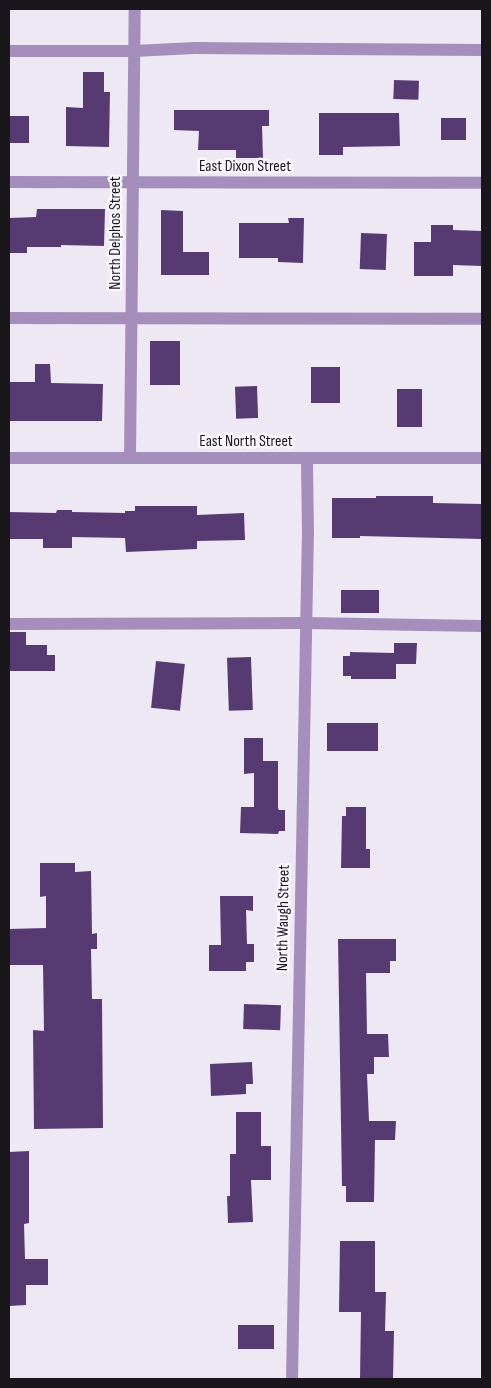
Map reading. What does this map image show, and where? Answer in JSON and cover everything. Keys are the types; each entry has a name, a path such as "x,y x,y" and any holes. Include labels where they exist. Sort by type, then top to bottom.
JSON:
{"street":[{"name":"North Delphos Street","path":"130,457 135,9"},
{"path":"9,51 134,51 194,48 482,50"},
{"name":"East Dixon Street","path":"9,182 482,183"},
{"path":"9,318 482,319"},
{"name":"East North Street","path":"9,458 482,458"},
{"name":"North Waugh Street","path":"292,1379 307,458"},
{"path":"9,624 305,623 482,626"}],"building":[{"path":"83,72 104,72 104,92 110,92 109,147 66,146 66,107 83,108"},
{"path":"394,80 419,81 418,100 393,99"},
{"path":"174,110 269,110 269,126 262,126 263,158 236,158 236,150 198,150 199,131 174,130"},
{"path":"319,113 399,113 400,146 343,147 343,155 319,155"},
{"path":"9,116 29,116 29,143 9,143"},
{"path":"441,118 466,118 466,140 441,140"},
{"path":"37,209 105,209 104,246 61,245 61,247 27,247 27,253 9,253 9,218 36,217"},
{"path":"161,210 183,211 183,252 209,252 209,275 161,275"},
{"path":"288,218 304,218 303,263 278,262 278,258 239,258 239,223 289,223"},
{"path":"431,225 453,225 453,230 482,231 482,266 453,265 453,276 414,276 414,242 431,242"},
{"path":"361,233 387,234 386,270 360,269"},
{"path":"150,341 180,341 180,385 150,385"},
{"path":"35,364 50,364 51,383 103,384 102,421 9,421 9,382 35,382"},
{"path":"311,367 340,367 340,403 311,403"},
{"path":"257,386 258,418 236,419 235,387"},
{"path":"397,389 422,389 422,427 397,427"},
{"path":"376,496 433,496 433,503 482,504 482,539 360,536 360,538 332,538 332,498 376,498"},
{"path":"135,506 197,506 197,515 244,513 245,540 197,541 197,549 126,552 125,538 72,537 72,548 43,548 43,539 9,539 9,512 56,513 57,510 72,510 72,512 125,513 125,511 135,511"},
{"path":"341,590 379,590 379,613 341,613"},
{"path":"9,632 26,632 26,645 47,645 47,655 55,655 55,671 9,671"},
{"path":"394,643 417,643 416,664 396,664 396,679 351,679 351,676 343,676 343,656 350,656 350,652 394,653"},
{"path":"251,657 253,710 229,711 227,658"},
{"path":"156,661 185,664 180,711 151,708"},
{"path":"327,723 378,723 378,751 327,751"},
{"path":"244,738 263,738 263,761 278,761 278,808 279,810 285,810 285,831 279,831 278,834 240,833 241,807 254,807 254,773 244,774"},
{"path":"346,807 366,807 366,849 370,849 370,868 341,868 342,816 346,816"},
{"path":"40,863 75,863 75,872 91,871 92,934 97,933 97,949 91,949 92,999 102,999 103,1128 34,1129 33,1030 44,1031 43,965 9,965 9,929 46,928 46,896 40,897"},
{"path":"220,896 253,896 253,911 246,910 247,944 254,944 254,962 246,962 246,971 209,971 209,945 221,945"},
{"path":"338,939 396,939 396,961 390,961 390,973 366,973 367,1034 388,1034 389,1057 374,1057 374,1074 367,1074 369,1121 396,1121 395,1140 375,1140 374,1202 346,1202 346,1186 342,1186"},
{"path":"244,1004 281,1005 280,1030 243,1029"},
{"path":"252,1062 253,1084 246,1084 246,1094 211,1096 210,1064"},
{"path":"236,1112 261,1112 261,1146 271,1146 271,1180 251,1180 253,1222 228,1223 227,1196 230,1196 230,1154 236,1154"},
{"path":"29,1151 29,1223 24,1224 25,1259 48,1259 48,1285 26,1285 26,1305 9,1306 9,1152"},
{"path":"340,1241 375,1241 375,1292 386,1292 385,1331 394,1331 393,1379 360,1379 361,1312 339,1312"},
{"path":"238,1325 274,1325 274,1349 238,1349"}]}
